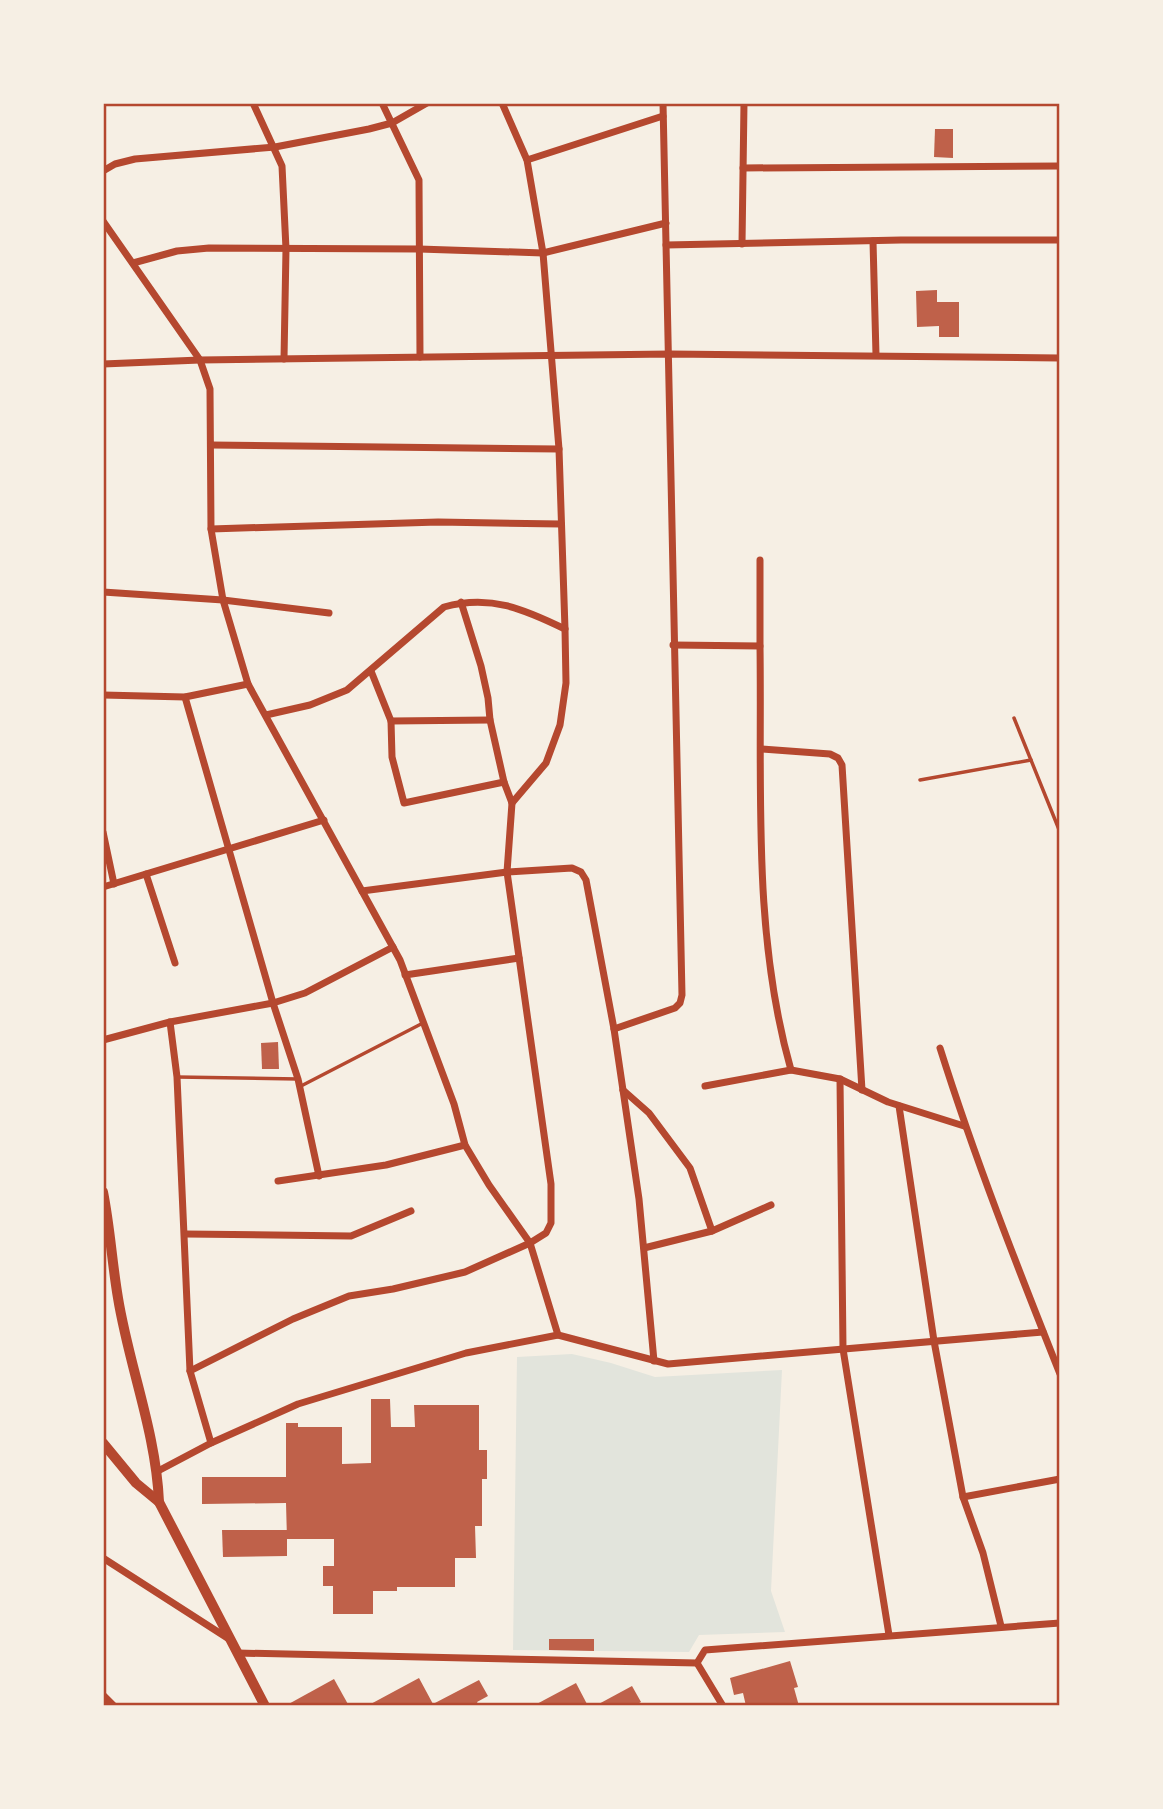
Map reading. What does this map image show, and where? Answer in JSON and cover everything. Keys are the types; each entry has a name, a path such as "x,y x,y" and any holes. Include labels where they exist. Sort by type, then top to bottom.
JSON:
{"street":[{"path":"253,103 282,166 286,249 284,359"},
{"path":"382,103 419,180 420,357"},
{"path":"103,171 115,164 135,159 275,147 369,129 392,123 427,103"},
{"path":"502,103 527,160 543,253 559,449 566,683 560,725 546,763 512,803"},
{"path":"614,1029 675,1008 682,995 663,103"},
{"path":"742,244 744,103"},
{"path":"527,160 663,116"},
{"path":"743,168 1060,166"},
{"path":"103,221 200,360 210,389 211,530 223,600 248,684 393,947 454,1104 465,1145 489,1185 530,1243 558,1335"},
{"path":"133,263 177,251 199,249 419,249 543,253 666,223"},
{"path":"666,246 1060,240"},
{"path":"873,241 876,355"},
{"path":"103,364 200,360 670,354 1060,358"},
{"path":"211,445 559,449"},
{"path":"211,530 438,522 561,524"},
{"path":"760,560 764,915 779,1027 791,1070"},
{"path":"103,592 223,600 329,613"},
{"path":"266,715 310,705 347,690 436,613 444,607 461,602 504,603 529,611 565,629"},
{"path":"190,1371 293,1319 349,1296 465,1272 530,1243 546,1233 551,1223 553,1205 507,872 512,803 504,782 481,666 461,602"},
{"path":"673,645 760,646"},
{"path":"370,671 391,721 392,757 404,803 504,782"},
{"path":"103,695 185,697 248,684"},
{"path":"185,697 273,1003 299,1083 319,1175"},
{"path":"391,721 490,720"},
{"path":"761,749 830,754 838,758 842,765 862,1090"},
{"path":"103,887 324,820"},
{"path":"103,832 114,884"},
{"path":"362,891 507,872 572,868 581,872 586,880 614,1029 639,1199 653,1360"},
{"path":"146,874 175,963"},
{"path":"104,1037 273,1003 305,993 393,947"},
{"path":"405,975 519,958"},
{"path":"170,1022 177,1077 190,1371 211,1443"},
{"path":"940,1048 964,1126 1060,1374"},
{"path":"705,1086 791,1070 840,1079 900,1106 964,1126"},
{"path":"840,1079 843,1349 889,1635"},
{"path":"623,1090 649,1113 690,1168 712,1231"},
{"path":"900,1106 934,1341 963,1497 983,1553 1001,1626"},
{"path":"278,1181 386,1165 465,1145"},
{"path":"103,1192 118,1298 158,1471 159,1502"},
{"path":"644,1248 712,1231 771,1206"},
{"path":"185,1234 351,1236 411,1211"},
{"path":"158,1471 211,1443 298,1404 466,1353 558,1335 668,1364 1043,1332"},
{"path":"103,1443 136,1483 159,1502 265,1706"},
{"path":"963,1497 1060,1479"},
{"path":"103,1558 229,1640"},
{"path":"697,1663 705,1650 1060,1623"},
{"path":"237,1653 697,1663"},
{"path":"697,1663 723,1706"},
{"path":"103,1695 114,1706"}],"lane":[{"path":"1014,718 1060,832"},
{"path":"920,780 1031,760"},
{"path":"177,1077 299,1083 424,1024"}],"shaded area":[{"path":"572,1354 655,1377 782,1370 771,1591 785,1632 699,1635 689,1652 513,1650 517,1357"}],"building":[{"path":"935,129 953,129 953,158 934,157"},
{"path":"937,290 937,302 959,302 959,337 939,337 939,326 917,327 916,291"},
{"path":"278,1042 279,1069 262,1069 261,1043"},
{"path":"371,1399 390,1399 391,1427 415,1427 414,1405 479,1405 479,1450 487,1450 487,1479 482,1479 482,1526 475,1526 476,1558 455,1558 455,1587 397,1587 397,1591 373,1591 373,1614 333,1614 333,1586 323,1586 323,1566 334,1566 334,1539 287,1539 286,1503 202,1504 202,1477 286,1477 286,1423 298,1423 298,1427 342,1427 342,1464 371,1463"},
{"path":"222,1530 287,1530 287,1556 223,1557"},
{"path":"549,1639 594,1639 594,1651 549,1650"},
{"path":"790,1661 798,1687 794,1688 799,1706 746,1706 743,1693 734,1695 730,1678"},
{"path":"419,1678 433,1704 479,1680 488,1696 477,1702 479,1706 367,1706"},
{"path":"334,1679 349,1706 285,1706"},
{"path":"576,1683 588,1706 533,1706"},
{"path":"632,1686 641,1702 634,1706 595,1706"}]}
